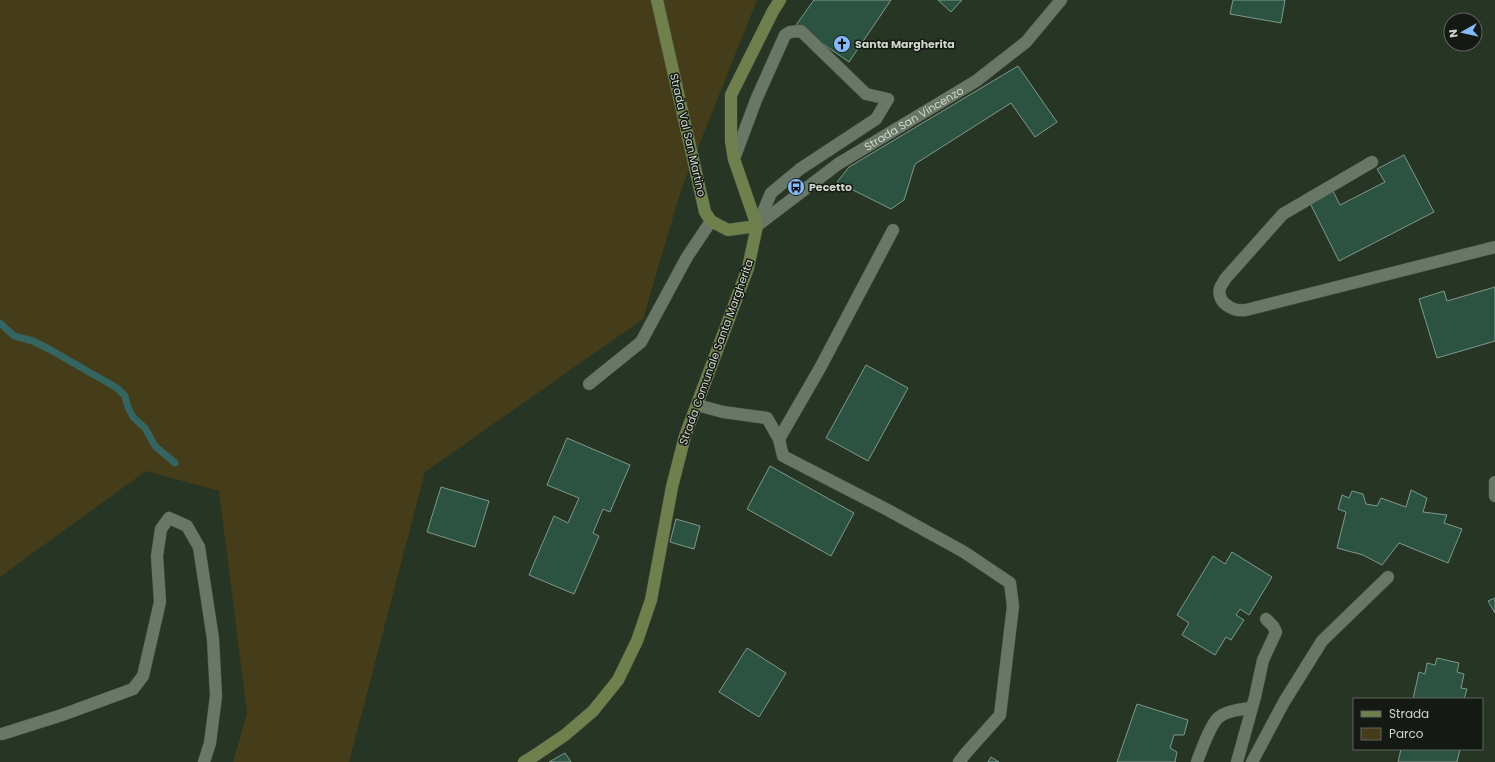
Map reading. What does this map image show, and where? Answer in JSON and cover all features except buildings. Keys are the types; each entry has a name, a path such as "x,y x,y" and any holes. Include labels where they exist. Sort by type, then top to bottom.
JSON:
{"street":[{"name":"Strada Val San Martino","path":"657,0 705,212 710,221"},
{"path":"757,226 734,159 731,95 780,0"},
{"name":"Strada San Vincenzo","path":"757,226 838,164 976,81 1026,42 1061,0"},
{"path":"734,159 756,100 786,35 790,32 801,31 866,94 888,100 876,119 800,169 772,193 757,226"},
{"path":"1372,162 1283,214 1225,279 1220,288 1221,298 1225,304 1241,311 1246,310 1495,247"},
{"path":"589,384 641,342 687,257 710,221 728,230 757,226"},
{"name":"Strada Comunale Santa Margherita","path":"524,762 565,735 593,711 618,680 637,641 651,600 672,487 685,436 748,268 757,226"},
{"path":"779,439 820,368 893,230"},
{"path":"697,405 723,412 767,418 779,439 783,456 886,509 964,552 1010,583 1012,606 1000,715 959,762"},
{"path":"1495,482 1495,496"},
{"path":"2,734 62,715 133,689 143,676 160,602 157,556 161,529 168,518 187,526 200,547 213,639 216,696 210,743 204,762"},
{"path":"1252,762 1284,702 1322,641 1388,577"},
{"path":"1237,762 1263,660 1276,632 1273,626 1266,619"},
{"path":"1197,762 1203,745 1217,719 1233,710 1252,708"}],"green space":[{"path":"0,0 757,0 681,190 643,319 425,472 349,762 233,762 247,713 219,491 146,471 0,577"}],"waterway":[{"path":"0,323 14,336 33,341 49,349 117,388 125,396 133,417 145,428 155,446 175,463"}],"place":[{"name":"Santa Margherita","path":"842,44"},
{"name":"Pecetto","path":"796,187"}]}
